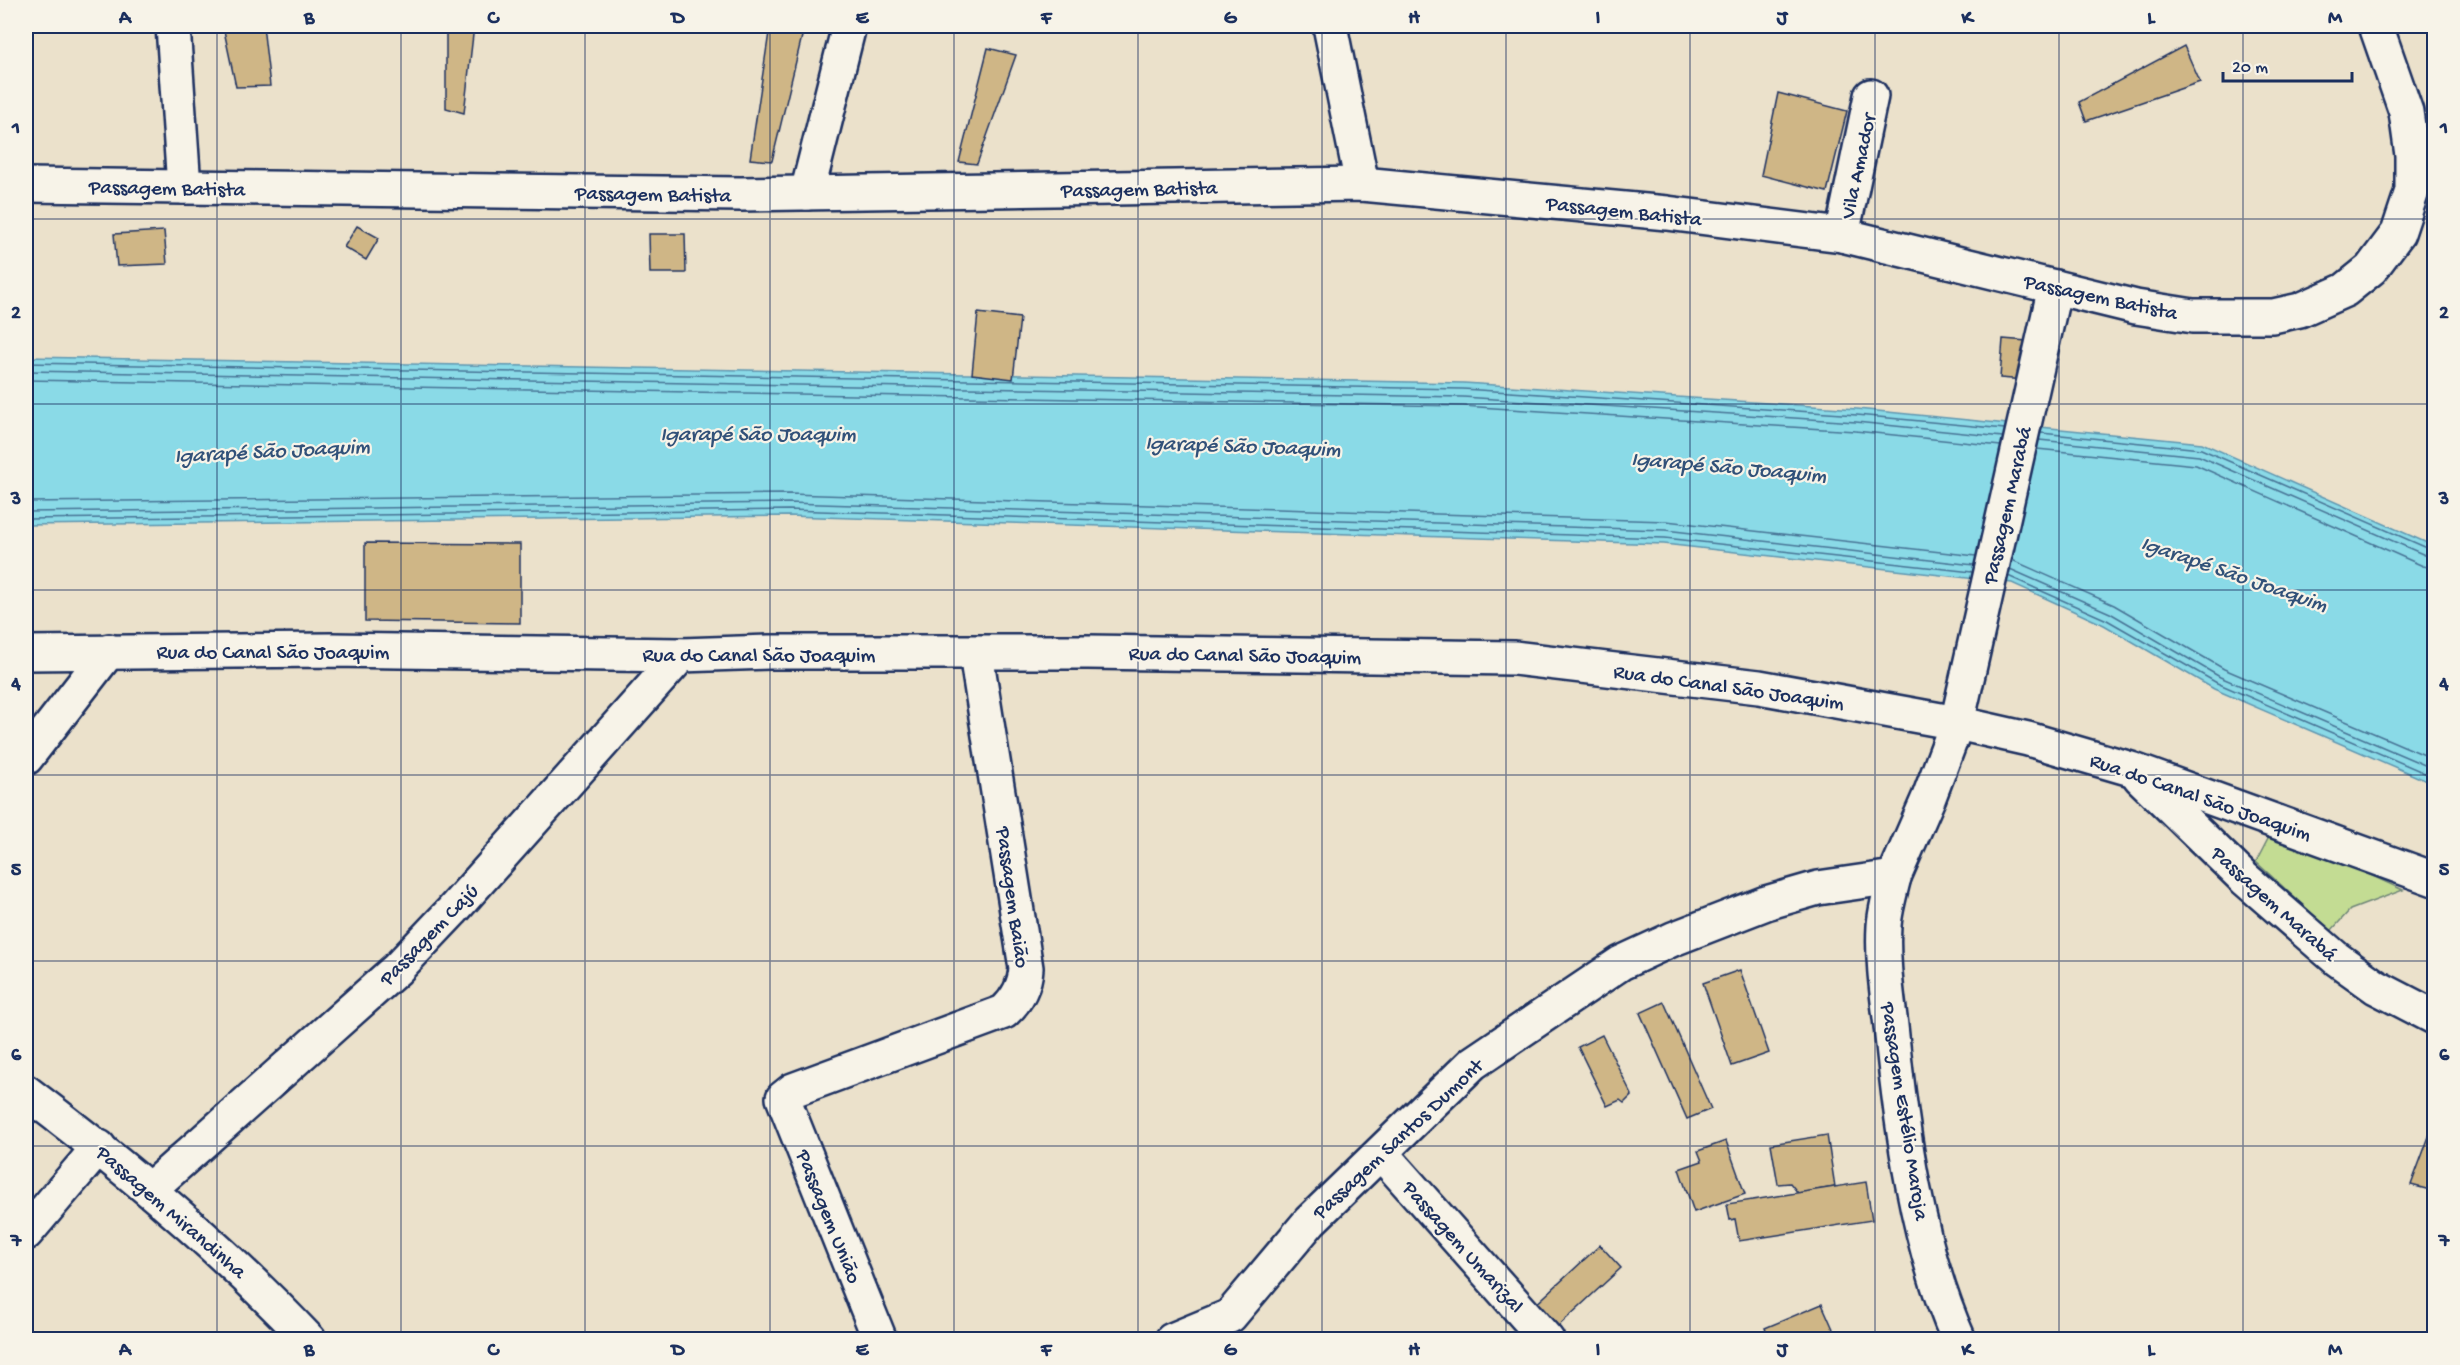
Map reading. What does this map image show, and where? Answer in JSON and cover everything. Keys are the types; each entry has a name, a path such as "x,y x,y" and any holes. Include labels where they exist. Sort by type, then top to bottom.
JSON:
{"street":[{"path":"172,26 184,187"},
{"path":"807,194 849,26"},
{"path":"1330,26 1362,184"},
{"name":"Passagem Batista","path":"26,185 807,194 1362,184 1667,213 1842,235 2136,307 2193,315 2240,318 2273,316 2300,310 2345,290 2371,269 2398,233 2412,191 2412,155 2406,112 2376,26"},
{"name":"Vila Amador","path":"1842,235 1871,96"},
{"name":"Passagem Marabá","path":"1957,723 2055,287"},
{"name":"Rua do Canal São Joaquim","path":"26,653 332,650 681,656 769,652 976,654 1088,652 1514,658 1760,687 1957,723 2028,739 2131,769 2434,879"},
{"path":"26,758 110,651"},
{"name":"Passagem Baião","path":"787,1094 869,1060 1004,1012 1019,994 1025,980 1026,968 976,654"},
{"name":"Passagem Cajú","path":"150,1189 397,969 453,911 681,656"},
{"path":"1894,877 1929,797 1957,723"},
{"name":"Passagem Marabá","path":"2131,769 2245,879 2337,959 2376,987 2434,1017"},
{"name":"Passagem Santos Dumont","path":"1172,1340 1235,1328 1310,1221 1473,1063 1621,963 1673,939 1766,903 1818,888 1894,877"},
{"name":"Passagem Estélio Maroja","path":"1894,877 1884,924 1884,955 1894,1058 1908,1154 1934,1273 1959,1340"},
{"name":"Passagem Mirandinha","path":"26,1092 150,1189 256,1284 309,1340"},
{"name":"Passagem União","path":"787,1094 783,1098 784,1103 880,1340"},
{"path":"26,1233 99,1147"},
{"name":"Passagem Umarizal","path":"1381,1153 1547,1340"}],"green space":[{"path":"2269,837 2351,866 2403,890 2350,910 2331,931 2256,862"}],"water":[{"name":"Igarapé São Joaquim","path":"26,357 1464,383 1857,409 2202,443 2434,546 2434,784 2214,689 2104,625 2012,583 1664,544 788,516 26,525"}],"building":[{"path":"223,26 263,26 270,86 236,87"},
{"path":"446,26 474,26 464,113 446,108"},
{"path":"770,26 804,28 772,161 750,159"},
{"path":"2184,46 2200,82 2086,121 2079,102"},
{"path":"988,48 1016,55 977,164 959,162"},
{"path":"1778,93 1847,111 1827,192 1761,175"},
{"path":"357,226 379,238 366,260 344,247"},
{"path":"164,231 167,264 117,266 114,234"},
{"path":"649,234 685,234 686,273 650,273"},
{"path":"978,313 1020,318 1013,379 972,374"},
{"path":"2003,339 2027,341 2024,380 2000,378"},
{"path":"365,543 520,544 520,623 365,621"},
{"path":"1740,970 1769,1053 1732,1066 1703,983"},
{"path":"1664,1002 1711,1109 1687,1119 1640,1013"},
{"path":"1602,1035 1632,1095 1624,1103 1620,1100 1607,1106 1578,1047"},
{"path":"2434,1123 2434,1191 2411,1185"},
{"path":"1827,1135 1835,1187 1798,1193 1790,1183 1778,1184 1771,1144"},
{"path":"1726,1141 1745,1194 1694,1212 1679,1169 1702,1161 1698,1151"},
{"path":"1866,1182 1872,1220 1739,1241 1735,1219 1730,1220 1727,1204"},
{"path":"1600,1245 1621,1268 1554,1330 1530,1310"},
{"path":"1822,1304 1837,1338 1769,1340 1765,1328"}]}
